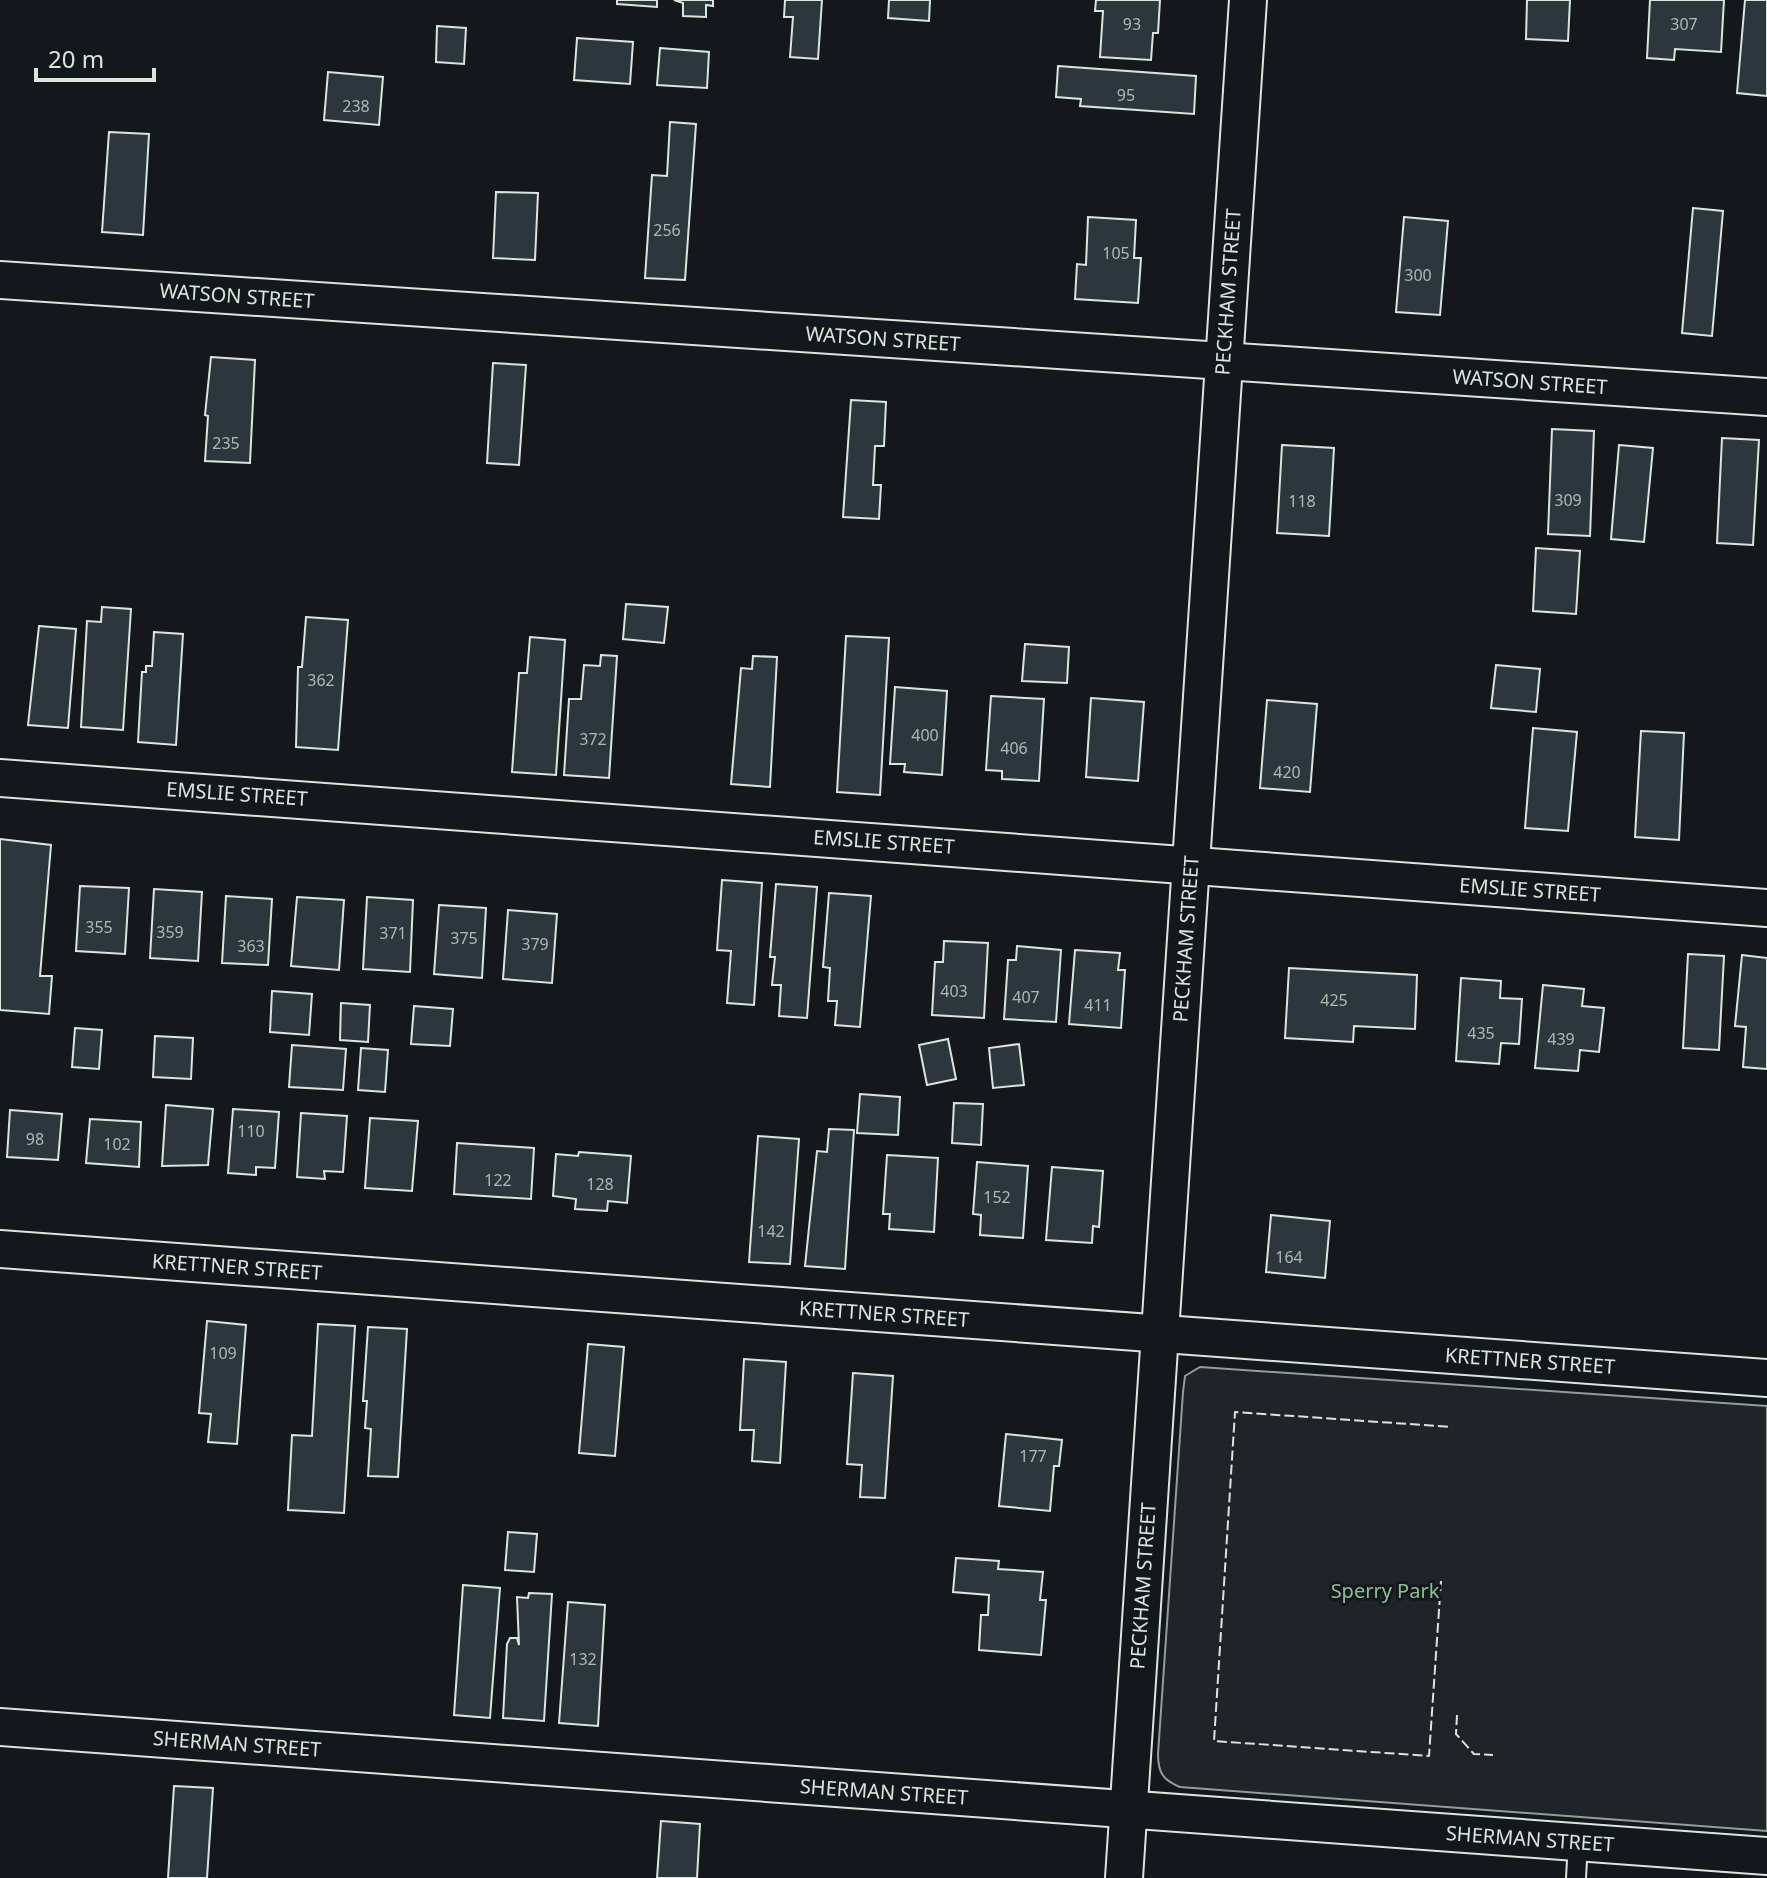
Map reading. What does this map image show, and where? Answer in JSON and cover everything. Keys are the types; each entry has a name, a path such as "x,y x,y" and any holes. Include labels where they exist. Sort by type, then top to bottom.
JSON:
{"street":[{"name":"PECKHAM STREET","path":"1124,1878 1248,0"},
{"name":"WATSON STREET","path":"0,280 1767,397"},
{"name":"EMSLIE STREET","path":"0,778 1767,908"},
{"name":"KRETTNER STREET","path":"0,1249 1767,1378"},
{"name":"SHERMAN STREET","path":"0,1727 1767,1856"}],"lane":[{"path":"1576,1878 1578,1842"}],"green space":[{"name":"Sperry Park","path":"1200,1367 1767,1406 1767,1831 1180,1787 1169,1782 1160,1771 1158,1754 1183,1392 1185,1376"}],"building":[{"path":"617,0 657,0 657,7 617,4"},
{"path":"674,0 713,0 713,6 706,5 706,17 683,16 683,3"},
{"path":"785,0 822,0 818,59 790,57 793,17 784,17"},
{"path":"889,0 930,0 929,21 888,18"},
{"path":"1096,0 1160,0 1158,33 1153,33 1151,60 1100,57 1103,11 1095,11"},
{"path":"1527,0 1570,0 1568,41 1526,39"},
{"path":"1650,0 1724,0 1721,52 1675,49 1674,60 1647,58"},
{"path":"1745,0 1767,0 1767,96 1737,93"},
{"path":"437,26 466,28 464,64 436,62"},
{"path":"577,38 633,42 630,84 574,80"},
{"path":"660,48 709,52 707,88 657,85"},
{"path":"1058,66 1196,76 1194,114 1080,106 1081,99 1056,97"},
{"path":"328,72 383,77 379,125 324,120"},
{"path":"670,122 696,124 685,280 645,278 652,175 667,176"},
{"path":"109,132 149,134 143,235 102,232"},
{"path":"496,192 538,193 535,260 493,258"},
{"path":"1693,208 1723,211 1712,336 1682,333"},
{"path":"1088,217 1136,220 1134,258 1141,258 1138,303 1075,299 1077,264 1086,265"},
{"path":"1404,217 1448,221 1440,315 1396,312"},
{"path":"211,357 255,360 250,463 205,461 208,416 205,415"},
{"path":"493,363 526,365 519,465 487,463"},
{"path":"851,400 886,402 884,446 875,446 873,485 881,485 879,519 843,517"},
{"path":"1552,429 1594,431 1590,536 1548,534"},
{"path":"1722,438 1759,440 1753,545 1717,543"},
{"path":"1282,445 1334,448 1329,536 1277,533"},
{"path":"1619,445 1653,448 1644,542 1611,539"},
{"path":"1536,548 1580,551 1576,614 1533,611"},
{"path":"626,604 668,607 664,643 623,639"},
{"path":"102,607 131,609 123,730 81,727 87,621 101,622"},
{"path":"306,617 348,620 338,750 296,747 298,667 302,667"},
{"path":"39,626 76,629 68,728 28,725"},
{"path":"154,632 183,634 176,745 138,742 142,672 146,672 146,666 152,666"},
{"path":"846,636 889,638 880,795 837,792"},
{"path":"530,637 565,640 556,775 512,772 519,673 527,673"},
{"path":"1025,644 1069,647 1067,683 1022,681"},
{"path":"601,655 617,656 609,778 564,775 569,699 581,699 584,665 600,666"},
{"path":"753,656 777,657 770,787 731,784 741,668 752,669"},
{"path":"1496,665 1540,669 1536,712 1491,708"},
{"path":"895,687 947,691 942,775 904,772 905,764 890,764"},
{"path":"991,696 1044,699 1039,781 1002,779 1002,771 986,770"},
{"path":"1091,698 1144,702 1138,781 1086,777"},
{"path":"1267,700 1317,704 1310,792 1260,788"},
{"path":"1533,728 1577,732 1568,831 1525,828"},
{"path":"1641,731 1684,733 1679,840 1635,837"},
{"path":"0,839 51,845 40,976 52,976 49,1014 0,1010"},
{"path":"722,880 762,883 754,1005 727,1003 731,951 717,950"},
{"path":"776,884 817,887 807,1018 779,1016 781,985 772,985 775,957 770,957"},
{"path":"80,886 129,888 125,954 76,951"},
{"path":"154,889 202,892 198,961 150,958"},
{"path":"829,893 871,896 860,1027 835,1025 837,1001 828,1001 830,968 823,967"},
{"path":"226,896 272,899 268,965 222,963"},
{"path":"297,897 344,900 339,970 291,966"},
{"path":"367,897 413,900 410,972 363,969"},
{"path":"439,905 486,908 482,978 434,974"},
{"path":"508,910 557,914 552,983 503,979"},
{"path":"944,941 988,943 984,1018 932,1015 935,962 943,962"},
{"path":"1017,946 1061,950 1056,1022 1004,1019 1008,960 1016,960"},
{"path":"1075,950 1120,953 1118,970 1125,970 1121,1028 1069,1024"},
{"path":"1688,954 1724,956 1719,1050 1683,1048"},
{"path":"1742,955 1767,958 1767,1069 1743,1067 1746,1027 1735,1026"},
{"path":"1289,968 1417,975 1415,1029 1354,1026 1353,1042 1285,1038"},
{"path":"1461,978 1501,981 1500,998 1522,999 1519,1044 1501,1043 1499,1064 1456,1061"},
{"path":"1543,985 1584,989 1582,1006 1604,1008 1599,1052 1580,1050 1578,1071 1535,1068"},
{"path":"272,991 312,994 309,1035 270,1032"},
{"path":"341,1003 370,1005 368,1042 340,1040"},
{"path":"414,1006 453,1009 450,1046 411,1044"},
{"path":"75,1028 102,1030 99,1069 72,1067"},
{"path":"155,1036 193,1038 191,1079 153,1077"},
{"path":"948,1039 956,1079 927,1085 919,1045"},
{"path":"1019,1044 1024,1085 993,1088 989,1048"},
{"path":"292,1045 346,1049 343,1090 289,1087"},
{"path":"361,1048 388,1050 385,1092 358,1090"},
{"path":"860,1094 900,1097 898,1135 857,1133"},
{"path":"954,1103 983,1104 981,1145 952,1143"},
{"path":"166,1105 213,1109 208,1165 162,1166"},
{"path":"233,1109 279,1112 275,1168 256,1167 256,1175 228,1173"},
{"path":"10,1110 62,1114 58,1160 7,1157"},
{"path":"301,1113 347,1116 343,1172 324,1171 325,1179 297,1177"},
{"path":"370,1118 418,1121 412,1191 365,1188"},
{"path":"90,1119 141,1122 139,1167 86,1163"},
{"path":"829,1129 854,1130 845,1269 805,1266 817,1151 827,1152"},
{"path":"758,1136 799,1139 790,1264 749,1262"},
{"path":"457,1143 534,1148 531,1199 454,1194"},
{"path":"579,1152 631,1156 627,1203 608,1201 607,1211 575,1209 576,1199 553,1196 556,1154 578,1156"},
{"path":"887,1155 938,1158 934,1232 889,1229 890,1214 883,1214"},
{"path":"977,1162 1028,1166 1023,1238 980,1235 981,1215 973,1214"},
{"path":"1052,1167 1103,1171 1099,1227 1093,1226 1092,1243 1046,1240"},
{"path":"1271,1215 1330,1221 1325,1278 1266,1272"},
{"path":"207,1321 246,1325 237,1444 208,1442 211,1414 199,1413"},
{"path":"318,1324 355,1326 344,1513 288,1510 292,1435 312,1436"},
{"path":"368,1327 407,1329 398,1477 368,1476 371,1429 365,1428 367,1401 363,1401"},
{"path":"588,1344 624,1347 615,1456 579,1453"},
{"path":"744,1359 786,1362 780,1463 752,1461 754,1430 740,1430"},
{"path":"853,1373 893,1376 885,1498 860,1497 862,1465 847,1464"},
{"path":"1006,1434 1062,1440 1059,1466 1054,1466 1050,1511 999,1506"},
{"path":"508,1532 537,1534 534,1572 505,1570"},
{"path":"956,1558 999,1561 998,1569 1043,1572 1040,1600 1046,1600 1041,1655 979,1650 981,1615 988,1615 989,1595 953,1592"},
{"path":"463,1585 500,1588 490,1718 454,1715"},
{"path":"529,1593 552,1594 544,1721 503,1718 507,1644 510,1638 517,1638 519,1645 517,1597 528,1598"},
{"path":"568,1602 605,1605 598,1726 559,1723"},
{"path":"174,1786 213,1788 207,1878 168,1878"},
{"path":"661,1821 700,1824 697,1878 657,1878"}],"fence":[{"path":"1441,1581 1429,1756 1214,1741 1235,1412 1452,1427"},
{"path":"1457,1715 1456,1734 1474,1754 1493,1755"}]}
